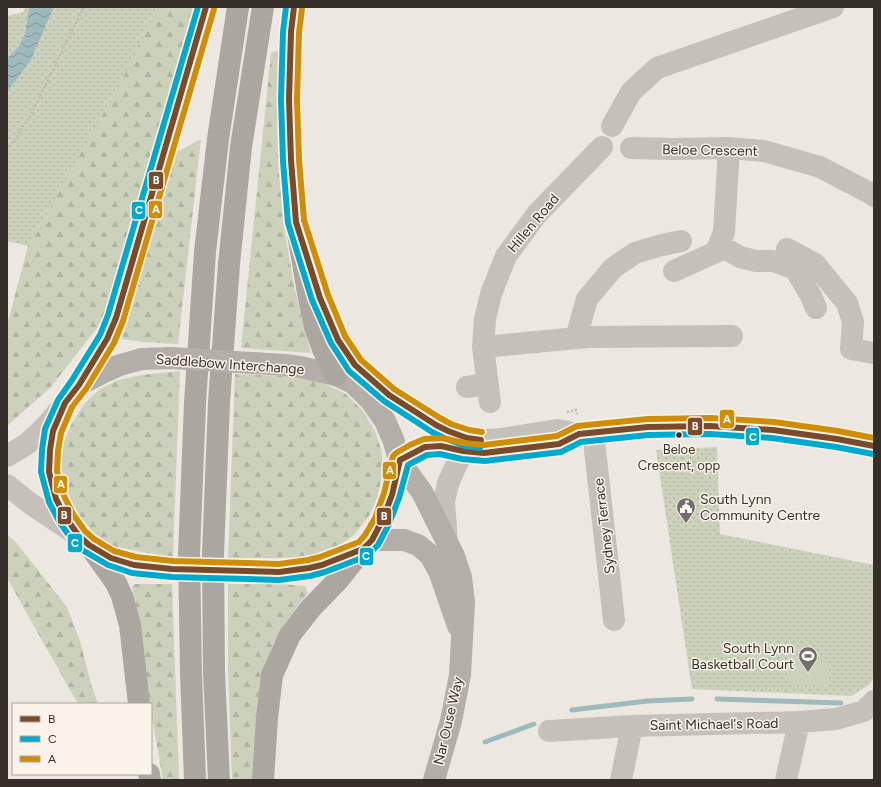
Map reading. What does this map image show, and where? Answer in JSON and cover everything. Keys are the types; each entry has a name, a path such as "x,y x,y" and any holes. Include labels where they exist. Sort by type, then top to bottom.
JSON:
{"highway":[{"path":"79,385 107,339 116,318 206,7"},
{"path":"195,780 191,673 190,554 195,403 205,252 218,139 238,7"},
{"path":"219,780 214,673 213,563 219,402 229,264 240,162 263,7"},
{"path":"294,7 291,32 289,99 291,160 296,222 315,326 323,349 345,379"},
{"path":"84,541 116,583 122,596 130,626 139,703"},
{"path":"263,780 267,718 272,675 275,668 290,635 311,608 339,579 367,544"}],"main road":[{"name":"Saddlebow Interchange","path":"345,379 300,366 285,365 171,358 142,359 120,365 79,385 65,403 53,431 49,472 56,499 66,518 84,541 111,558 134,565 172,569 279,572 322,566 367,544"},
{"path":"345,379 372,402 385,421 400,461 392,495 382,521 367,544"},
{"name":"Nar Ouse Way","path":"400,461 422,492 454,556 461,577 464,602 460,675 451,721 434,780"},
{"name":"Nar Ouse Way","path":"367,544 404,540 418,545 430,555 439,571 462,638"}],"street":[{"path":"612,126 631,92 657,68 832,7"},
{"path":"612,126 622,126 627,129 632,138 633,143 629,152 619,157 609,155 602,147 601,137 607,128 612,126"},
{"name":"Hillen Road","path":"482,391 485,319 491,294 506,256 537,214 602,147"},
{"name":"Beloe Crescent","path":"631,148 729,148 764,152 820,167 874,196"},
{"path":"674,271 716,252 724,232 729,148"},
{"path":"296,222 320,298 338,340 355,365 389,395 448,431 467,438 485,440 502,439 557,430 586,433 648,427 710,426 773,430 874,446"},
{"path":"576,338 587,299 613,268 635,253 681,241"},
{"path":"719,245 740,257 756,261 773,261 795,269 811,296 816,308"},
{"path":"787,249 815,264 847,303 853,322 851,348 874,353"},
{"path":"483,347 588,337 732,336"},
{"path":"345,379 389,395"},
{"path":"7,456 27,444 45,427 65,403"},
{"path":"400,461 425,447 441,446 463,451 484,453 559,444 586,433"},
{"name":"Sydney Terrace","path":"586,433 614,620"},
{"path":"447,542 444,502 448,483 463,451"},
{"path":"7,485 31,504 84,541"},
{"name":"Saint Michael's Road","path":"549,731 632,726 836,720 864,712 874,701"},
{"path":"786,780 799,722"},
{"path":"621,780 632,726"}],"path":[{"path":"7,150 29,118 84,7"}],"green space":[{"path":"26,7 29,7 25,34 19,46 7,58 7,16 23,12"},
{"path":"54,7 159,7 115,95 28,246 7,241 7,91 31,60"},
{"path":"157,7 193,7 107,315 51,387 7,426 7,325 28,246 118,88"},
{"path":"281,49 277,99 278,160 283,221 294,286 311,353 241,348 271,53"},
{"path":"201,139 178,344 122,339 173,154"},
{"path":"180,371 173,558 112,546 94,533 79,515 66,490 61,466 63,445 71,425 84,404 100,389 118,380 141,375"},
{"path":"235,374 284,376 319,381 346,394 363,411 375,431 382,452 382,475 378,496 369,516 354,535 332,551 305,557 228,558"},
{"path":"717,447 720,534 874,565 874,677 869,685 851,696 692,689 656,450"},
{"path":"7,535 15,541 67,607 80,641 98,703 77,703 7,578"},
{"path":"134,584 172,584 179,780 163,780 152,718 152,703 150,703 132,587"},
{"path":"228,584 279,584 305,586 308,593 283,626 270,653 260,685 253,780 232,780 228,671"},
{"name":"South Lynn Basketball Court","path":"791,657 829,662 826,686 787,683"}],"water":[{"path":"29,7 54,7 31,60 7,91 7,58 19,46 25,34"}],"waterway":[{"path":"572,710 647,701 692,699"},
{"path":"717,699 841,703"},
{"path":"485,742 534,724"}],"transit line":[{"name":"C","path":"198,7 108,315 100,335 58,400 45,429 41,472 49,502 60,523 73,541 84,551 108,565 132,573 172,577 279,580 310,576 325,572 367,556 378,545 389,524 399,498 408,465 427,455 440,454 462,459 485,461 561,452 581,442 648,435 710,434 772,438 873,454"},
{"name":"B","path":"206,7 116,318 107,339 79,385 65,403 53,431 49,472 56,499 66,518 79,536 89,545 111,558 134,565 172,569 279,572 322,565 363,549 372,540 382,521 392,495 400,460 425,447 441,446 463,451 484,453 559,444 579,434 648,427 710,426 773,430 874,446"},
{"name":"C","path":"286,7 283,32 281,99 283,161 288,223 312,300 331,343 349,371 384,401 432,432 465,446 480,448"},
{"name":"B","path":"294,7 291,32 289,99 291,160 296,222 320,298 338,340 355,365 389,395 448,431 467,438 481,440"},
{"name":"A","path":"302,8 299,33 297,99 299,160 304,220 328,295 345,336 361,360 394,389 451,424 469,430 482,432"},
{"name":"A","path":"214,9 123,321 114,343 86,389 72,407 61,433 57,471 64,496 73,514 85,531 94,539 114,551 136,557 173,561 279,564 320,557 359,542 375,518 384,493 393,456 410,445 424,439 442,438 464,443 484,445 557,436 577,426 648,419 711,418 774,422 838,431 874,438"}],"place":[{"name":"Beloe Crescent, opp","path":"679,435"},
{"name":"South Lynn Community Centre","path":"686,524"},
{"name":"South Lynn Basketball Court","path":"808,673"}]}
